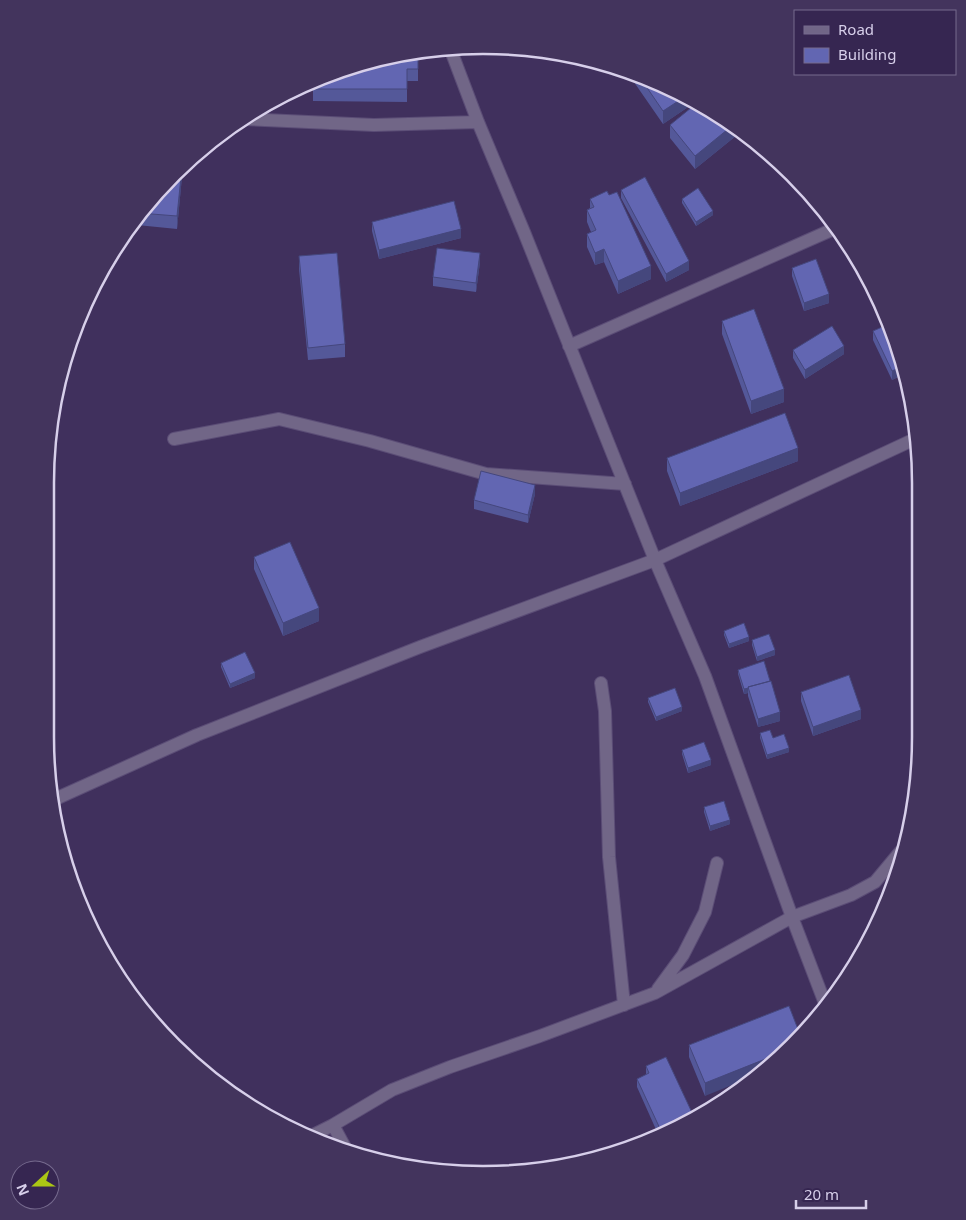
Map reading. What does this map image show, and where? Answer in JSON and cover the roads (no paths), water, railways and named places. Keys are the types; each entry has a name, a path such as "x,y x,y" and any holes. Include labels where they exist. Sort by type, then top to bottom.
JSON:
{"street":[{"path":"453,55 625,484 705,676 823,999"},
{"path":"256,119 374,125 478,122"},
{"path":"569,346 830,231"},
{"path":"174,439 279,419 370,441 486,474 625,484"},
{"path":"58,798 197,735 420,647 656,560 910,441"},
{"path":"601,684 605,710 609,857 624,1005"},
{"path":"317,1133 392,1090 450,1067 655,993 792,917 851,895 875,882 894,859"},
{"path":"655,993 683,955 705,912 717,863"},
{"path":"333,1125 342,1142"}]}
